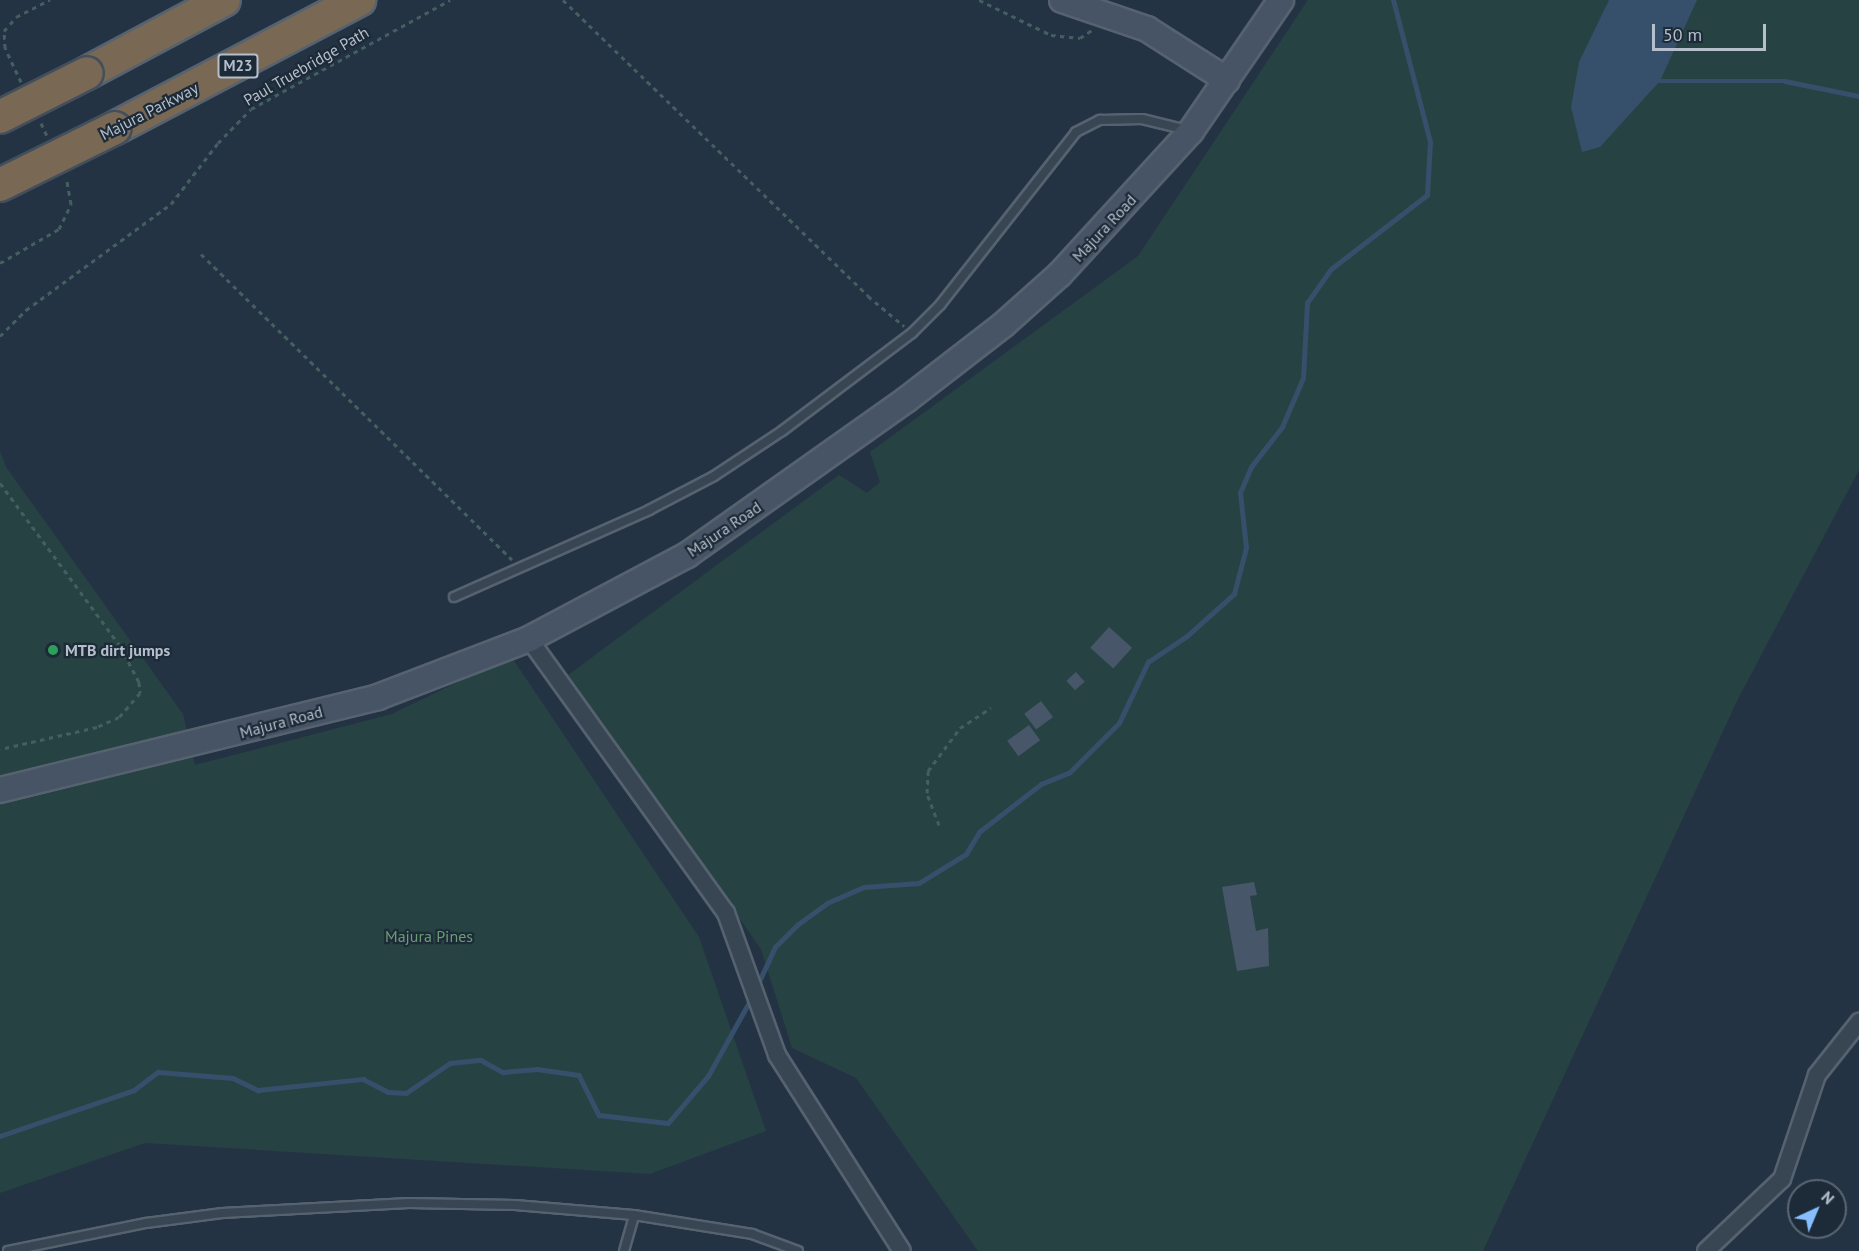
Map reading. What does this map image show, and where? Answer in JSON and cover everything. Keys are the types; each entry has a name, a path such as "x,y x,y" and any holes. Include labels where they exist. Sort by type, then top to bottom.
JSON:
{"highway":[{"path":"0,117 224,0"},
{"name":"Majura Parkway","path":"0,185 115,128 359,0"}],"street":[{"path":"1062,0 1166,39 1227,80"},
{"name":"Majura Road","path":"0,790 378,697 529,639 600,605 729,527 971,350 1086,248 1191,131 1281,0"},
{"path":"529,639 726,913 777,1055 902,1251"},
{"path":"1706,1251 1782,1179 1802,1128 1817,1075 1859,1022"}],"lane":[{"path":"454,597 649,510 714,476 782,431 912,333 940,305 1076,132 1100,120 1142,119 1191,131"},
{"path":"8,1251 146,1223 316,1206 515,1205 633,1215 752,1234 798,1251"},
{"path":"624,1251 633,1215"}],"path":[{"path":"24,88 5,48 3,31 16,16 50,0"},
{"name":"Paul Truebridge Path","path":"0,336 26,310 171,204 218,143 251,109 450,0"},
{"path":"563,0 868,296 912,333"},
{"path":"979,0 1030,26 1068,39 1090,32 1101,14"},
{"path":"39,119 48,139"},
{"path":"0,263 53,234 64,223 71,193 62,169"},
{"path":"201,254 520,568"},
{"path":"0,483 120,646 140,682 141,693 119,717 97,727 0,749"},
{"path":"939,825 927,793 928,771 960,728 991,708"}],"green space":[{"path":"1308,0 1859,0 1859,470 1737,701 1483,1251 978,1251 856,1078 792,1048 761,949 568,675 839,475 867,493 880,482 870,452 1138,256"},
{"name":"Majura Pines","path":"0,451 6,467 183,714 195,765 392,714 511,656 699,937 766,1131 650,1174 145,1143 0,1193"}],"water":[{"path":"1609,0 1697,0 1660,81 1600,147 1582,152 1571,107 1579,62"}],"building":[{"path":"1109,627 1132,648 1113,669 1090,648"},
{"path":"1076,672 1085,682 1075,690 1066,681"},
{"path":"1041,701 1053,717 1036,730 1024,714"},
{"path":"1029,725 1040,740 1018,756 1007,741"},
{"path":"1254,882 1257,895 1250,896 1256,931 1268,928 1269,966 1237,971 1222,887"}],"waterway":[{"path":"757,986 775,947 797,925 827,903 864,887 919,883 966,854 979,832 1041,784 1070,772 1119,723 1148,662 1187,636 1234,594 1246,548 1240,493 1251,467 1282,427 1303,378 1307,303 1331,269 1427,195 1430,142 1393,0"},
{"path":"1660,81 1785,81 1859,96"},
{"path":"0,1136 134,1090 158,1072 233,1078 258,1090 363,1079 388,1092 406,1093 450,1063 481,1060 503,1072 537,1069 579,1075 599,1115 668,1123 708,1076 752,997"}],"place":[{"name":"MTB dirt jumps","path":"53,650"}]}
